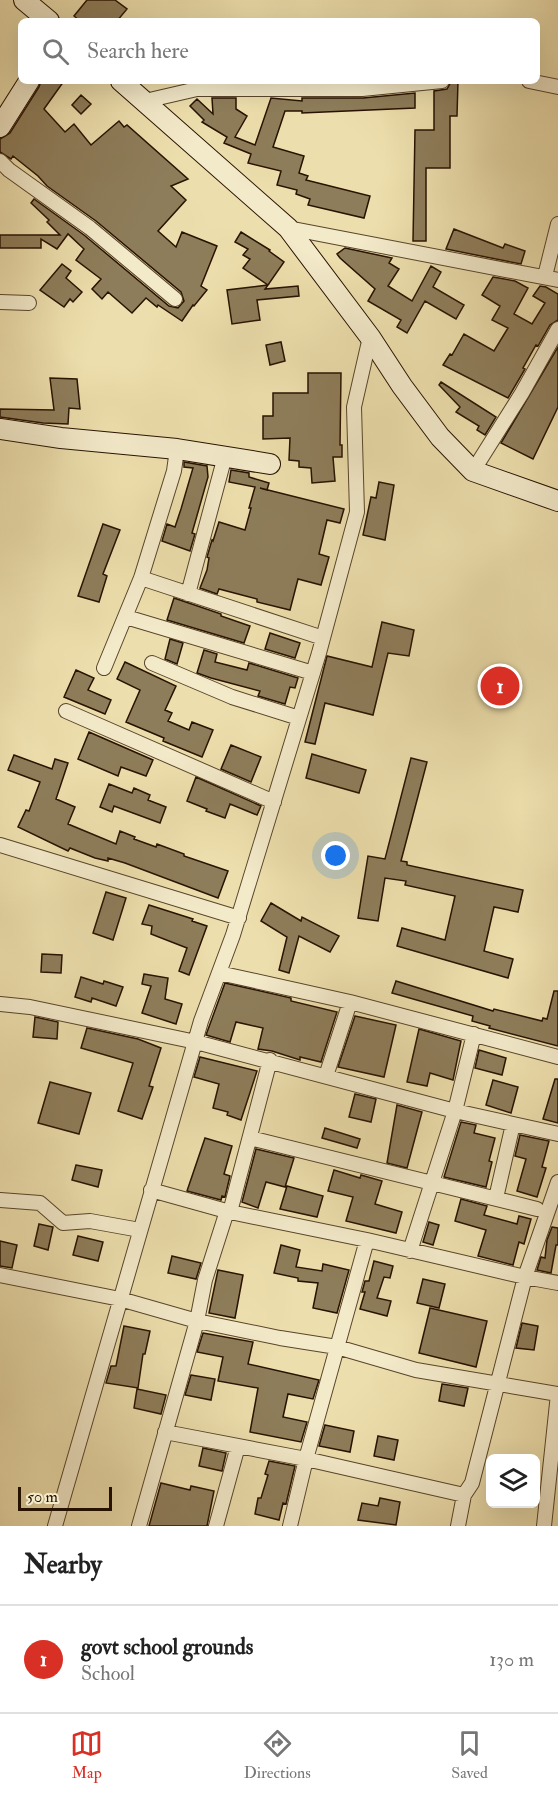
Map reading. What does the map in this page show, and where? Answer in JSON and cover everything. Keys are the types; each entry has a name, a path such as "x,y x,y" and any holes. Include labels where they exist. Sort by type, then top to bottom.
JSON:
{"main road":[{"path":"24,0 45,18"},
{"path":"0,127 27,84"},
{"path":"125,84 288,228 370,337 434,429 473,471 558,501"},
{"path":"0,429 61,438 177,449 270,464"}],"street":[{"path":"540,83 558,87"},
{"path":"145,101 197,88 362,89 412,84"},
{"path":"0,161 9,170 90,228 175,299"},
{"path":"288,228 552,278 558,224"},
{"path":"0,302 30,303"},
{"path":"473,471 522,393 558,329"},
{"path":"55,1526 201,1021 239,918 313,673 357,512 354,407 370,337"},
{"path":"104,668 141,578 174,471 177,449"},
{"path":"188,594 225,456"},
{"path":"141,578 323,638"},
{"path":"126,617 313,673"},
{"path":"152,663 232,697 299,718"},
{"path":"66,711 274,802"},
{"path":"0,845 239,918"},
{"path":"219,973 350,1002 558,1057"},
{"path":"326,1076 350,1002"},
{"path":"0,1004 30,1007 195,1042 270,1060 455,1111 558,1134"},
{"path":"410,1251 455,1111 474,1034"},
{"path":"139,1526 197,1321 205,1280 229,1211 270,1060"},
{"path":"496,1198 513,1124"},
{"path":"250,1138 537,1209"},
{"path":"458,1526 464,1495 471,1484 525,1277 558,1182"},
{"path":"151,1190 229,1211 367,1239 410,1251 558,1283"},
{"path":"0,1200 40,1203 63,1222 90,1221 140,1230"},
{"path":"290,1526 306,1459 367,1239"},
{"path":"0,1275 120,1299 197,1321 337,1347 416,1370 558,1393 552,1500 544,1526"},
{"path":"165,1432 306,1459 464,1495"},
{"path":"216,1526 238,1446"}],"building":[{"path":"87,0 115,0 127,9 120,18 76,18 74,16"},
{"path":"40,84 62,84 44,109 65,132 74,124 91,145 119,121 124,127 127,125 188,179 171,186 186,200 158,231 176,247 182,232 217,246 201,286 207,290 182,321 146,298 132,313 108,292 102,299 92,289 101,279 76,260 84,249 68,234 57,249 41,239 41,248 0,248 0,235 60,235 47,222 49,220 31,203 34,199 84,235 169,306 178,308 184,301 181,292 96,221 47,186 13,156 11,159 0,152 0,139 10,133"},
{"path":"450,84 458,84 457,116 450,116 450,168 426,168 426,241 413,241 415,130 434,130 434,91 447,89"},
{"path":"415,93 415,108 302,113 302,111 285,111 273,147 304,156 299,173 308,176 306,180 370,196 364,218 308,205 310,199 296,194 297,190 277,185 281,171 248,163 251,154 224,143 227,137 202,122 204,120 190,106 197,99 213,114 212,98 236,98 236,109 247,116 235,137 255,145 271,98 302,101 302,98 363,98"},
{"path":"81,95 91,104 81,114 72,105"},
{"path":"454,229 503,248 505,244 525,251 521,264 446,249"},
{"path":"241,232 270,250 284,262 268,285 243,268 250,259 243,255 248,249 235,242"},
{"path":"345,248 392,258 389,263 399,269 388,286 412,301 431,266 441,272 433,287 464,305 456,319 425,301 407,333 397,327 401,320 368,301 375,289 337,254"},
{"path":"62,264 71,271 66,278 82,292 73,302 70,299 64,307 40,290"},
{"path":"493,277 515,281 528,288 514,314 532,324 545,303 533,296 540,286 558,294 558,320 550,325 538,346 536,345 508,398 443,365 450,354 452,355 464,334 494,351 508,328 492,320 500,306 482,295"},
{"path":"268,285 265,289 298,286 299,296 257,300 260,320 232,324 227,290"},
{"path":"281,342 285,361 270,365 266,345"},
{"path":"558,347 558,407 533,459 501,443"},
{"path":"308,373 341,373 340,445 342,445 342,457 333,457 335,481 312,483 311,468 299,467 299,461 289,460 290,438 263,439 263,416 273,416 273,393 308,393"},
{"path":"50,378 77,379 80,409 69,408 68,424 0,417 0,409 54,410"},
{"path":"441,382 496,417 485,435 477,430 479,426 456,412 460,407 439,385"},
{"path":"184,462 207,466 208,477 192,533 195,534 190,551 162,541 167,524 175,527 193,468 184,467"},
{"path":"231,470 249,473 249,477 269,483 267,490 344,509 340,523 327,520 319,554 329,557 321,585 298,579 290,610 219,589 217,594 200,588 207,570 209,558 207,557 219,522 245,530 251,508 249,508 255,487 229,482"},
{"path":"379,482 394,485 385,540 363,535 371,497 376,498"},
{"path":"103,524 120,530 103,574 107,576 99,602 78,596"},
{"path":"174,598 250,626 244,643 167,620"},
{"path":"382,622 414,630 409,656 388,653 373,715 325,703 315,744 305,742 327,656 372,667"},
{"path":"270,633 300,643 295,658 265,649"},
{"path":"170,639 183,643 177,664 165,659"},
{"path":"204,650 217,654 215,662 247,670 249,663 298,678 295,688 290,687 285,704 258,696 260,691 197,673"},
{"path":"125,662 176,686 165,710 172,713 168,721 189,730 192,722 213,730 202,757 126,722 140,690 117,679"},
{"path":"76,670 94,678 88,690 111,700 105,714 64,697"},
{"path":"89,732 153,760 146,776 121,767 118,776 78,759"},
{"path":"231,745 261,757 251,782 221,769"},
{"path":"312,754 366,770 359,793 306,778"},
{"path":"14,755 52,769 55,759 68,763 56,799 75,807 68,824 116,844 120,831 135,837 134,839 156,847 157,844 228,871 218,898 125,863 108,858 108,861 95,858 70,848 68,851 18,827 26,810 29,811 40,782 8,770"},
{"path":"411,758 427,762 401,861 407,862 407,865 523,890 518,912 494,907 484,951 513,959 508,978 397,946 402,928 445,940 455,896 405,885 406,881 385,878 378,921 358,918 368,856 385,859"},
{"path":"196,777 261,806 257,815 230,804 225,818 187,801"},
{"path":"109,784 132,793 134,788 150,795 148,800 166,807 160,823 114,806 112,812 100,807"},
{"path":"106,892 126,898 113,940 93,933"},
{"path":"271,903 301,921 302,917 339,936 330,952 299,936 289,973 279,970 287,937 261,921"},
{"path":"149,905 193,919 192,921 207,926 189,975 179,971 187,948 151,934 152,926 142,924"},
{"path":"42,954 62,955 61,973 41,972"},
{"path":"144,974 168,978 165,999 182,1004 176,1024 142,1013 151,986 142,984"},
{"path":"81,977 123,987 116,1006 92,998 91,1002 75,997"},
{"path":"396,981 493,1011 494,1009 542,1021 543,1018 547,1019 554,991 558,991 558,1046 489,1028 490,1026 472,1021 473,1016 392,993"},
{"path":"225,983 291,998 291,1001 337,1012 321,1062 300,1057 300,1060 258,1049 263,1028 236,1022 230,1042 206,1035"},
{"path":"355,1016 396,1025 384,1077 338,1067"},
{"path":"35,1017 58,1022 57,1039 33,1037"},
{"path":"87,1028 138,1039 161,1048 149,1086 153,1087 142,1119 118,1111 133,1063 81,1048"},
{"path":"419,1029 461,1041 453,1080 430,1073 427,1086 407,1082"},
{"path":"479,1050 506,1058 502,1075 475,1068"},
{"path":"200,1057 257,1071 241,1120 227,1115 228,1112 213,1108 219,1084 194,1077"},
{"path":"555,1079 558,1079 558,1123 543,1119"},
{"path":"493,1080 518,1087 511,1113 486,1105"},
{"path":"50,1082 91,1093 79,1134 38,1123"},
{"path":"355,1094 376,1099 371,1122 349,1117"},
{"path":"397,1105 422,1112 407,1168 387,1163"},
{"path":"461,1122 476,1125 474,1133 495,1138 486,1187 444,1177"},
{"path":"325,1128 360,1139 357,1148 322,1138"},
{"path":"520,1135 549,1141 542,1167 546,1168 537,1197 517,1191 526,1159 515,1156"},
{"path":"205,1138 232,1146 224,1174 230,1176 225,1197 222,1196 221,1200 187,1191"},
{"path":"256,1149 294,1158 285,1187 266,1182 258,1208 242,1202"},
{"path":"76,1165 102,1170 98,1187 72,1180"},
{"path":"334,1170 360,1178 361,1175 382,1181 375,1204 402,1212 396,1233 346,1221 353,1197 328,1191"},
{"path":"287,1186 323,1196 317,1217 280,1209"},
{"path":"461,1199 487,1206 484,1215 517,1224 519,1216 531,1219 524,1244 519,1242 513,1265 478,1256 486,1230 455,1221"},
{"path":"429,1222 439,1225 433,1245 423,1242"},
{"path":"39,1224 53,1227 48,1250 34,1246"},
{"path":"552,1227 558,1228 558,1245 556,1245 551,1273 537,1270 541,1257 545,1258 547,1240"},
{"path":"78,1236 103,1242 98,1261 73,1255"},
{"path":"0,1241 17,1245 12,1268 0,1266"},
{"path":"281,1245 300,1250 296,1267 322,1271 323,1264 349,1270 337,1313 313,1308 318,1283 298,1281 298,1278 274,1273"},
{"path":"172,1256 201,1263 196,1279 168,1273"},
{"path":"374,1261 393,1266 390,1278 384,1277 377,1298 391,1301 387,1316 360,1309 365,1292 362,1292 365,1281 369,1281"},
{"path":"218,1270 243,1275 235,1318 209,1313"},
{"path":"423,1279 445,1284 439,1308 417,1303"},
{"path":"430,1308 487,1321 476,1367 419,1353"},
{"path":"522,1323 538,1326 534,1350 516,1348"},
{"path":"124,1326 150,1331 145,1354 143,1354 138,1388 106,1383 111,1366 116,1366"},
{"path":"203,1333 253,1342 248,1364 319,1380 313,1399 288,1394 283,1417 307,1422 301,1442 250,1432 258,1388 218,1381 223,1357 197,1352"},
{"path":"191,1375 215,1379 211,1400 185,1395"},
{"path":"442,1384 468,1388 464,1406 439,1401"},
{"path":"137,1389 166,1395 161,1414 134,1408"},
{"path":"325,1425 354,1431 350,1452 319,1446"},
{"path":"378,1436 398,1440 394,1460 374,1456"},
{"path":"203,1448 226,1453 222,1471 199,1466"},
{"path":"269,1461 295,1466 286,1504 283,1503 279,1520 255,1514 258,1498 261,1498 268,1475 265,1474"},
{"path":"161,1483 190,1490 191,1486 214,1491 207,1526 149,1526"},
{"path":"380,1498 400,1502 396,1525 358,1520 362,1503 378,1506"}],"place":[{"name":"govt school grounds","path":"500,686"}]}
